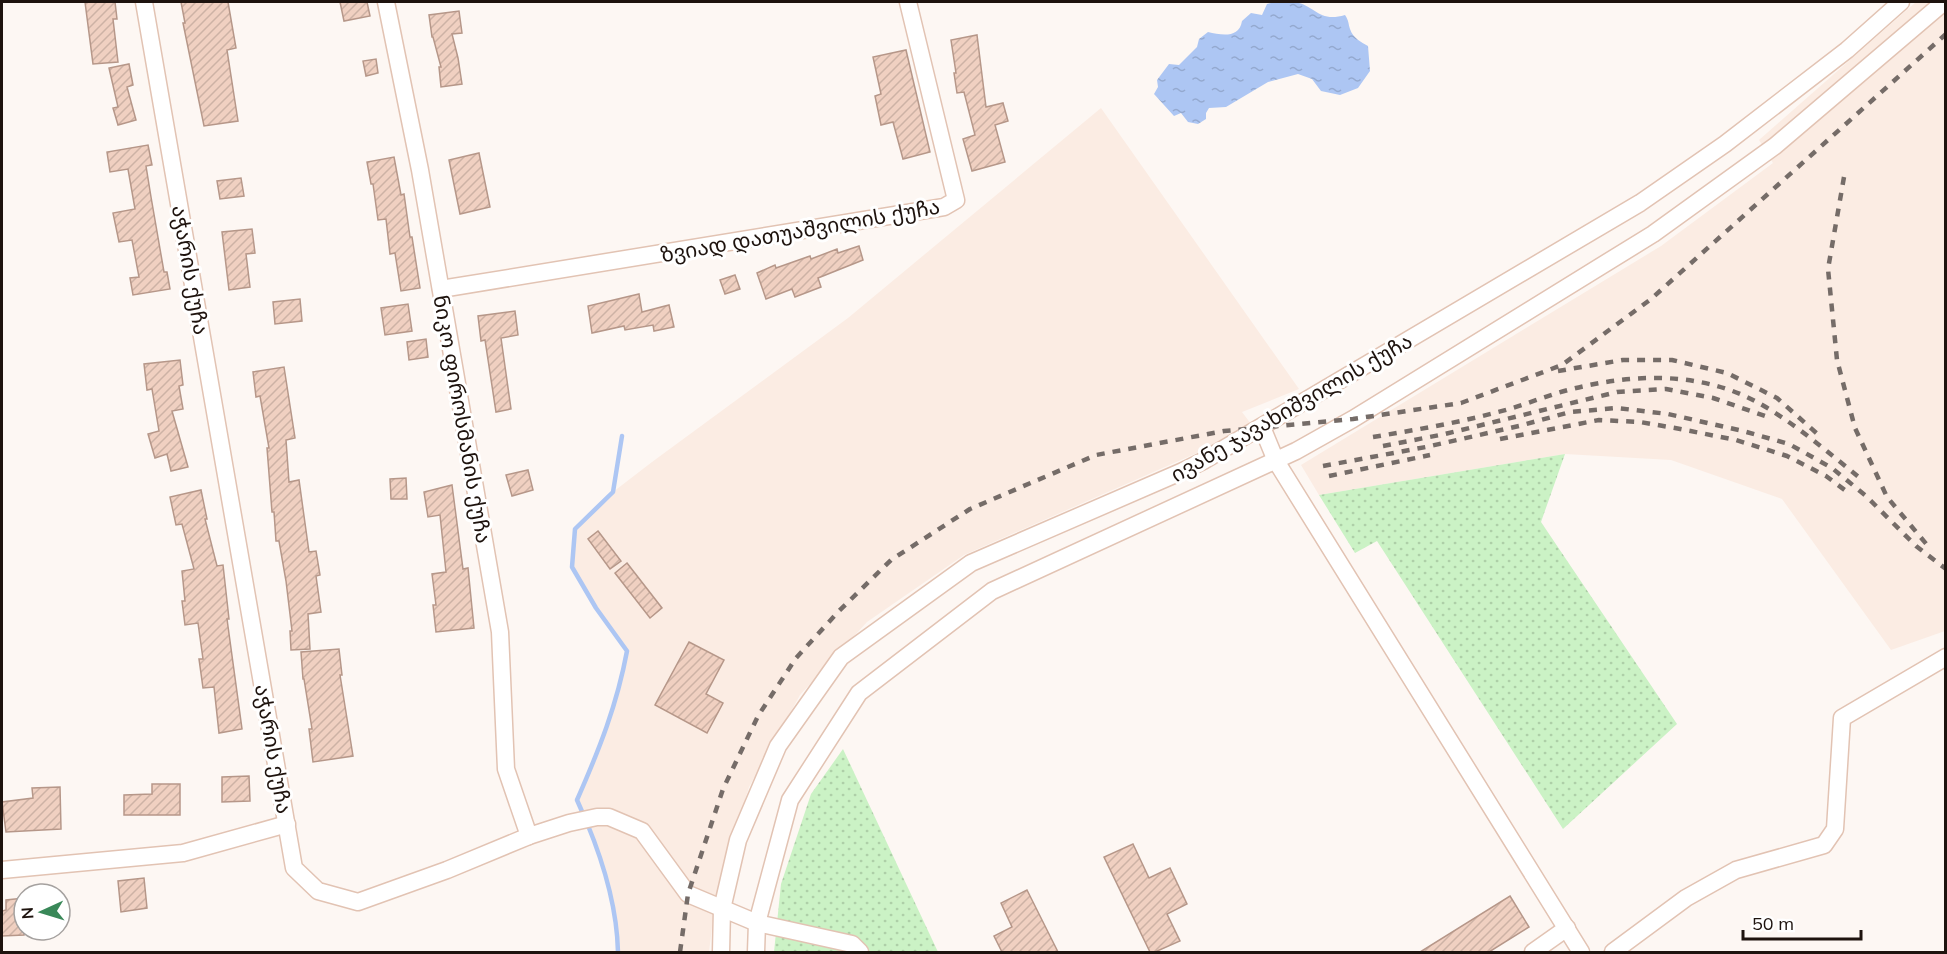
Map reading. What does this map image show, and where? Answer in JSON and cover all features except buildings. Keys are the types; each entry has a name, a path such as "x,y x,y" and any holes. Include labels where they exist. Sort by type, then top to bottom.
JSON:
{"street":[{"name":"აჭარის ქუჩა","path":"144,2 294,868 318,891 358,902 447,870 529,836 569,823 609,817 642,831 688,894 757,923 852,944 860,952"},
{"name":"ნიკო ფიროსმანის ქუჩა","path":"386,2 420,170 500,632 506,769 529,836"},
{"name":"ზვიად დათუაშვილის ქუჩა","path":"441,289 944,207 956,200 908,2"},
{"name":"ივანე ჯავახიშვილის ქუჩა","path":"721,952 722,909 738,840 778,746 841,657 971,563 1183,471 1262,427 1640,203 1725,144 1848,50 1901,2"},
{"path":"756,952 757,923 790,800 859,693 992,591 1276,461 1353,418 1653,234 1775,146 1944,2"},
{"path":"1262,427 1276,461 1581,952"},
{"path":"1614,952 1686,898 1736,870 1824,845 1835,829 1842,718 1946,657"},
{"path":"2,870 183,853 287,824"},
{"path":"1533,952 1567,928"}],"shaded area":[{"path":"1916,2 1945,2 1945,631 1891,650 1782,499 1671,460 1565,454 1319,495 1301,465 1661,246 1773,163 1759,140"},
{"path":"1101,108 1299,389 1242,412 1254,428 964,555 867,622 800,695 749,787 716,895 709,952 618,952 617,929 601,856 577,800 603,740 620,690 627,651 596,608 572,567 575,529 613,492 848,318"}],"green space":[{"path":"1565,454 1541,522 1677,724 1563,829 1377,541 1355,553 1319,495"},
{"path":"843,749 938,952 774,952 781,884 811,794"}],"water":[{"path":"1295,2 1329,17 1345,15 1353,35 1368,46 1370,71 1358,88 1340,95 1321,91 1312,79 1298,74 1268,82 1226,107 1209,108 1206,119 1198,124 1188,122 1181,113 1174,116 1154,94 1158,87 1157,80 1169,64 1179,65 1197,47 1199,39 1208,32 1224,35 1233,33 1251,13 1262,15 1267,4"}],"waterway":[{"path":"584,816 577,800 606,727 627,651 596,608 572,567 575,529 613,492 622,436"},
{"path":"587,823 608,886 615,919 618,952"}],"railway":[{"path":"680,952 688,894 723,789 758,716 796,658 839,611 891,560 970,509 1096,455 1224,431 1353,419 1461,403 1562,365 1651,299 1946,34"},
{"path":"1844,177 1828,269 1837,360 1855,428 1887,497 1928,546"},
{"path":"1558,371 1623,360 1672,360 1727,373 1777,398 1822,438"},
{"path":"1373,437 1483,416 1563,391 1595,384 1641,378 1665,378 1711,384 1755,401 1810,437 1861,479"},
{"path":"1383,446 1445,434 1617,392 1666,389 1713,398 1768,417"},
{"path":"1323,466 1426,447 1570,412 1617,408 1668,414 1789,444 1832,468 1866,496 1916,546 1946,569"},
{"path":"1500,439 1599,420 1640,422 1736,440 1787,456 1826,476 1850,494"},
{"path":"1329,476 1430,455"}]}
